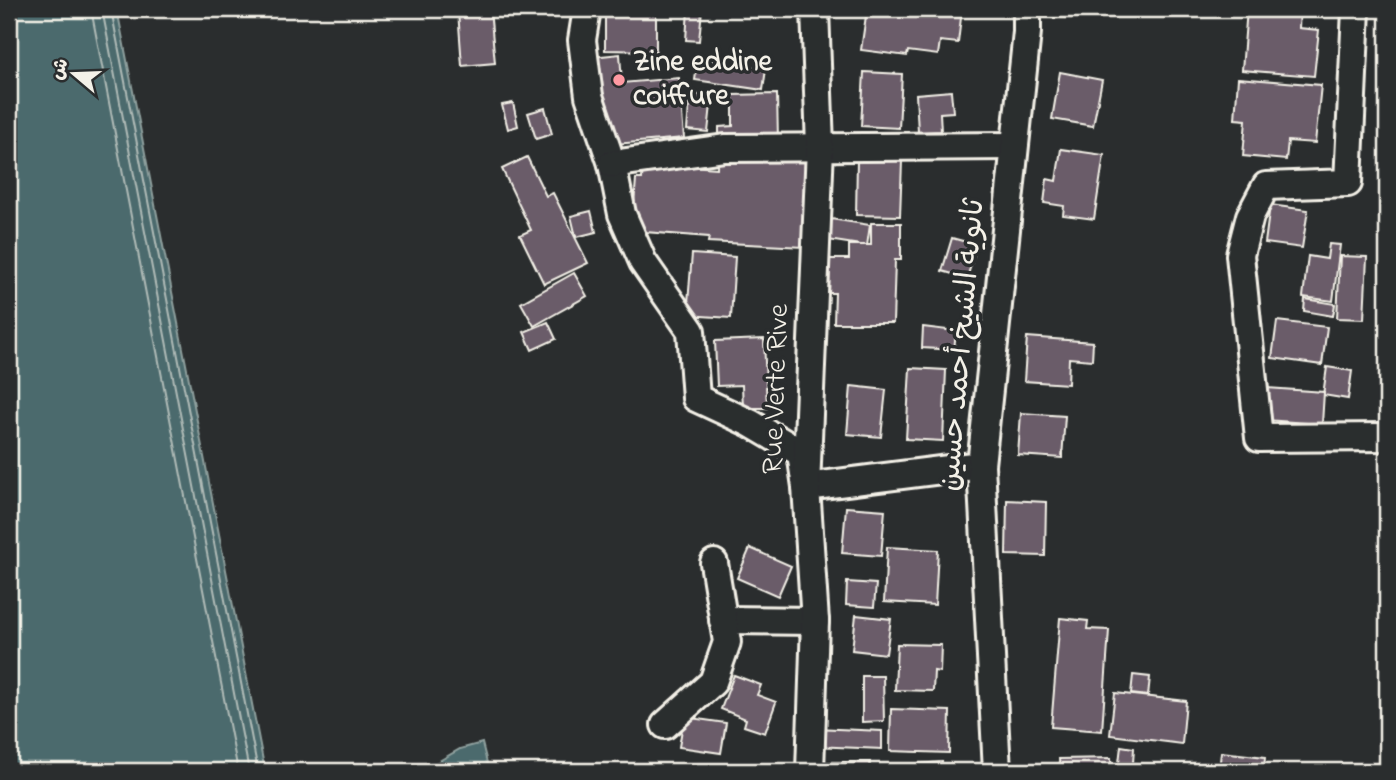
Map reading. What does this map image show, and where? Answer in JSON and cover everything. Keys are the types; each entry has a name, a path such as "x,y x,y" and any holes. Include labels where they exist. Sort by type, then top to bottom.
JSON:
{"street":[{"path":"587,9 582,40 589,96 612,163 622,214 643,262 691,331 696,398 750,423 801,453 806,487 981,465"},
{"name":"Rue Verte Rive","path":"810,771 815,621 806,487 820,147 815,9"},
{"name":"ثانوية الشيخ أحمد حسين","path":"997,771 981,465 1027,32 1027,9"},
{"path":"1356,9 1348,183 1266,186 1250,216 1240,255 1259,438 1387,437"},
{"path":"612,163 725,148 1014,146"},
{"path":"665,725 713,681 727,642 714,563"},
{"path":"723,620 815,621"}],"water":[{"path":"9,9 117,9 265,771 9,771"},
{"path":"482,743 489,771 422,771 460,749"}],"building":[{"path":"490,9 495,63 462,66 458,11"},
{"path":"605,9 656,9 656,51 605,50"},
{"path":"688,9 702,9 699,41 686,40"},
{"path":"867,9 962,9 958,43 940,41 938,55 908,51 907,56 861,50"},
{"path":"1043,9 1090,9 1090,19 1042,16"},
{"path":"1247,9 1300,10 1299,28 1319,30 1314,76 1242,70"},
{"path":"620,54 622,83 679,78 684,138 615,144 612,117 597,119 592,57"},
{"path":"698,59 766,69 763,90 695,80"},
{"path":"864,72 902,74 899,128 861,126"},
{"path":"1060,72 1102,80 1093,126 1052,119"},
{"path":"1238,78 1321,85 1315,143 1288,141 1286,160 1243,156 1246,120 1235,119"},
{"path":"951,91 953,112 940,113 941,131 918,132 916,94"},
{"path":"690,94 712,96 708,132 687,130"},
{"path":"777,94 778,140 719,141 719,127 733,126 733,95"},
{"path":"513,103 518,126 508,129 502,105"},
{"path":"545,108 552,134 536,139 528,113"},
{"path":"1061,149 1104,155 1094,219 1063,215 1064,206 1044,203 1047,179 1056,181"},
{"path":"718,153 810,159 804,247 708,242 709,237 632,231 636,179 642,179 643,163 717,168"},
{"path":"527,157 546,196 553,193 588,263 544,284 520,235 531,230 502,169"},
{"path":"857,160 902,161 900,216 856,215"},
{"path":"1270,205 1308,210 1302,248 1265,243"},
{"path":"591,211 596,232 576,237 571,216"},
{"path":"831,219 870,225 867,246 828,240"},
{"path":"871,223 901,223 901,260 895,260 893,323 834,323 835,293 829,293 830,259 849,259 849,245 871,245"},
{"path":"952,238 977,245 967,278 942,271"},
{"path":"1329,244 1340,245 1333,301 1303,297 1308,256 1327,259"},
{"path":"692,254 735,257 731,318 687,315"},
{"path":"1340,256 1367,257 1364,319 1337,318"},
{"path":"574,273 587,296 534,326 521,303"},
{"path":"1305,299 1335,304 1333,316 1304,311"},
{"path":"1277,321 1327,327 1322,365 1272,358"},
{"path":"548,322 556,339 532,350 524,332"},
{"path":"923,327 956,331 954,350 922,348"},
{"path":"1027,337 1093,342 1092,360 1069,358 1068,384 1024,381"},
{"path":"764,339 767,408 743,408 742,385 717,386 715,341"},
{"path":"1327,367 1352,371 1348,399 1323,395"},
{"path":"910,368 946,370 943,441 906,439"},
{"path":"851,386 886,390 881,437 847,434"},
{"path":"1267,388 1324,392 1322,424 1265,420"},
{"path":"1021,413 1065,416 1062,458 1018,455"},
{"path":"1007,500 1046,502 1045,556 1006,555"},
{"path":"846,507 885,510 881,556 842,553"},
{"path":"887,547 938,550 935,605 884,602"},
{"path":"750,548 791,566 778,596 737,578"},
{"path":"847,582 876,584 874,607 846,605"},
{"path":"856,615 891,619 886,654 852,650"},
{"path":"1060,618 1088,621 1087,629 1109,630 1102,731 1051,727"},
{"path":"897,644 941,645 940,672 934,671 933,691 895,690"},
{"path":"734,675 761,685 757,695 776,702 765,733 744,726 746,719 721,709"},
{"path":"1133,675 1150,677 1148,696 1131,694"},
{"path":"862,676 883,676 884,721 862,722"},
{"path":"1115,693 1186,701 1182,744 1110,735"},
{"path":"891,709 950,711 949,753 890,751"},
{"path":"684,717 726,723 721,753 679,747"},
{"path":"815,728 882,731 882,749 814,746"},
{"path":"1121,746 1134,748 1133,763 1152,765 1151,771 1118,771"},
{"path":"1221,752 1265,757 1264,771 1219,771"},
{"path":"1111,758 1111,771 1060,771 1059,759"},
{"path":"816,762 870,762 870,771 816,771"},
{"path":"942,762 942,771 891,771 891,766"}],"place":[{"name":"Zine eddine coiffure","path":"619,80"}]}
